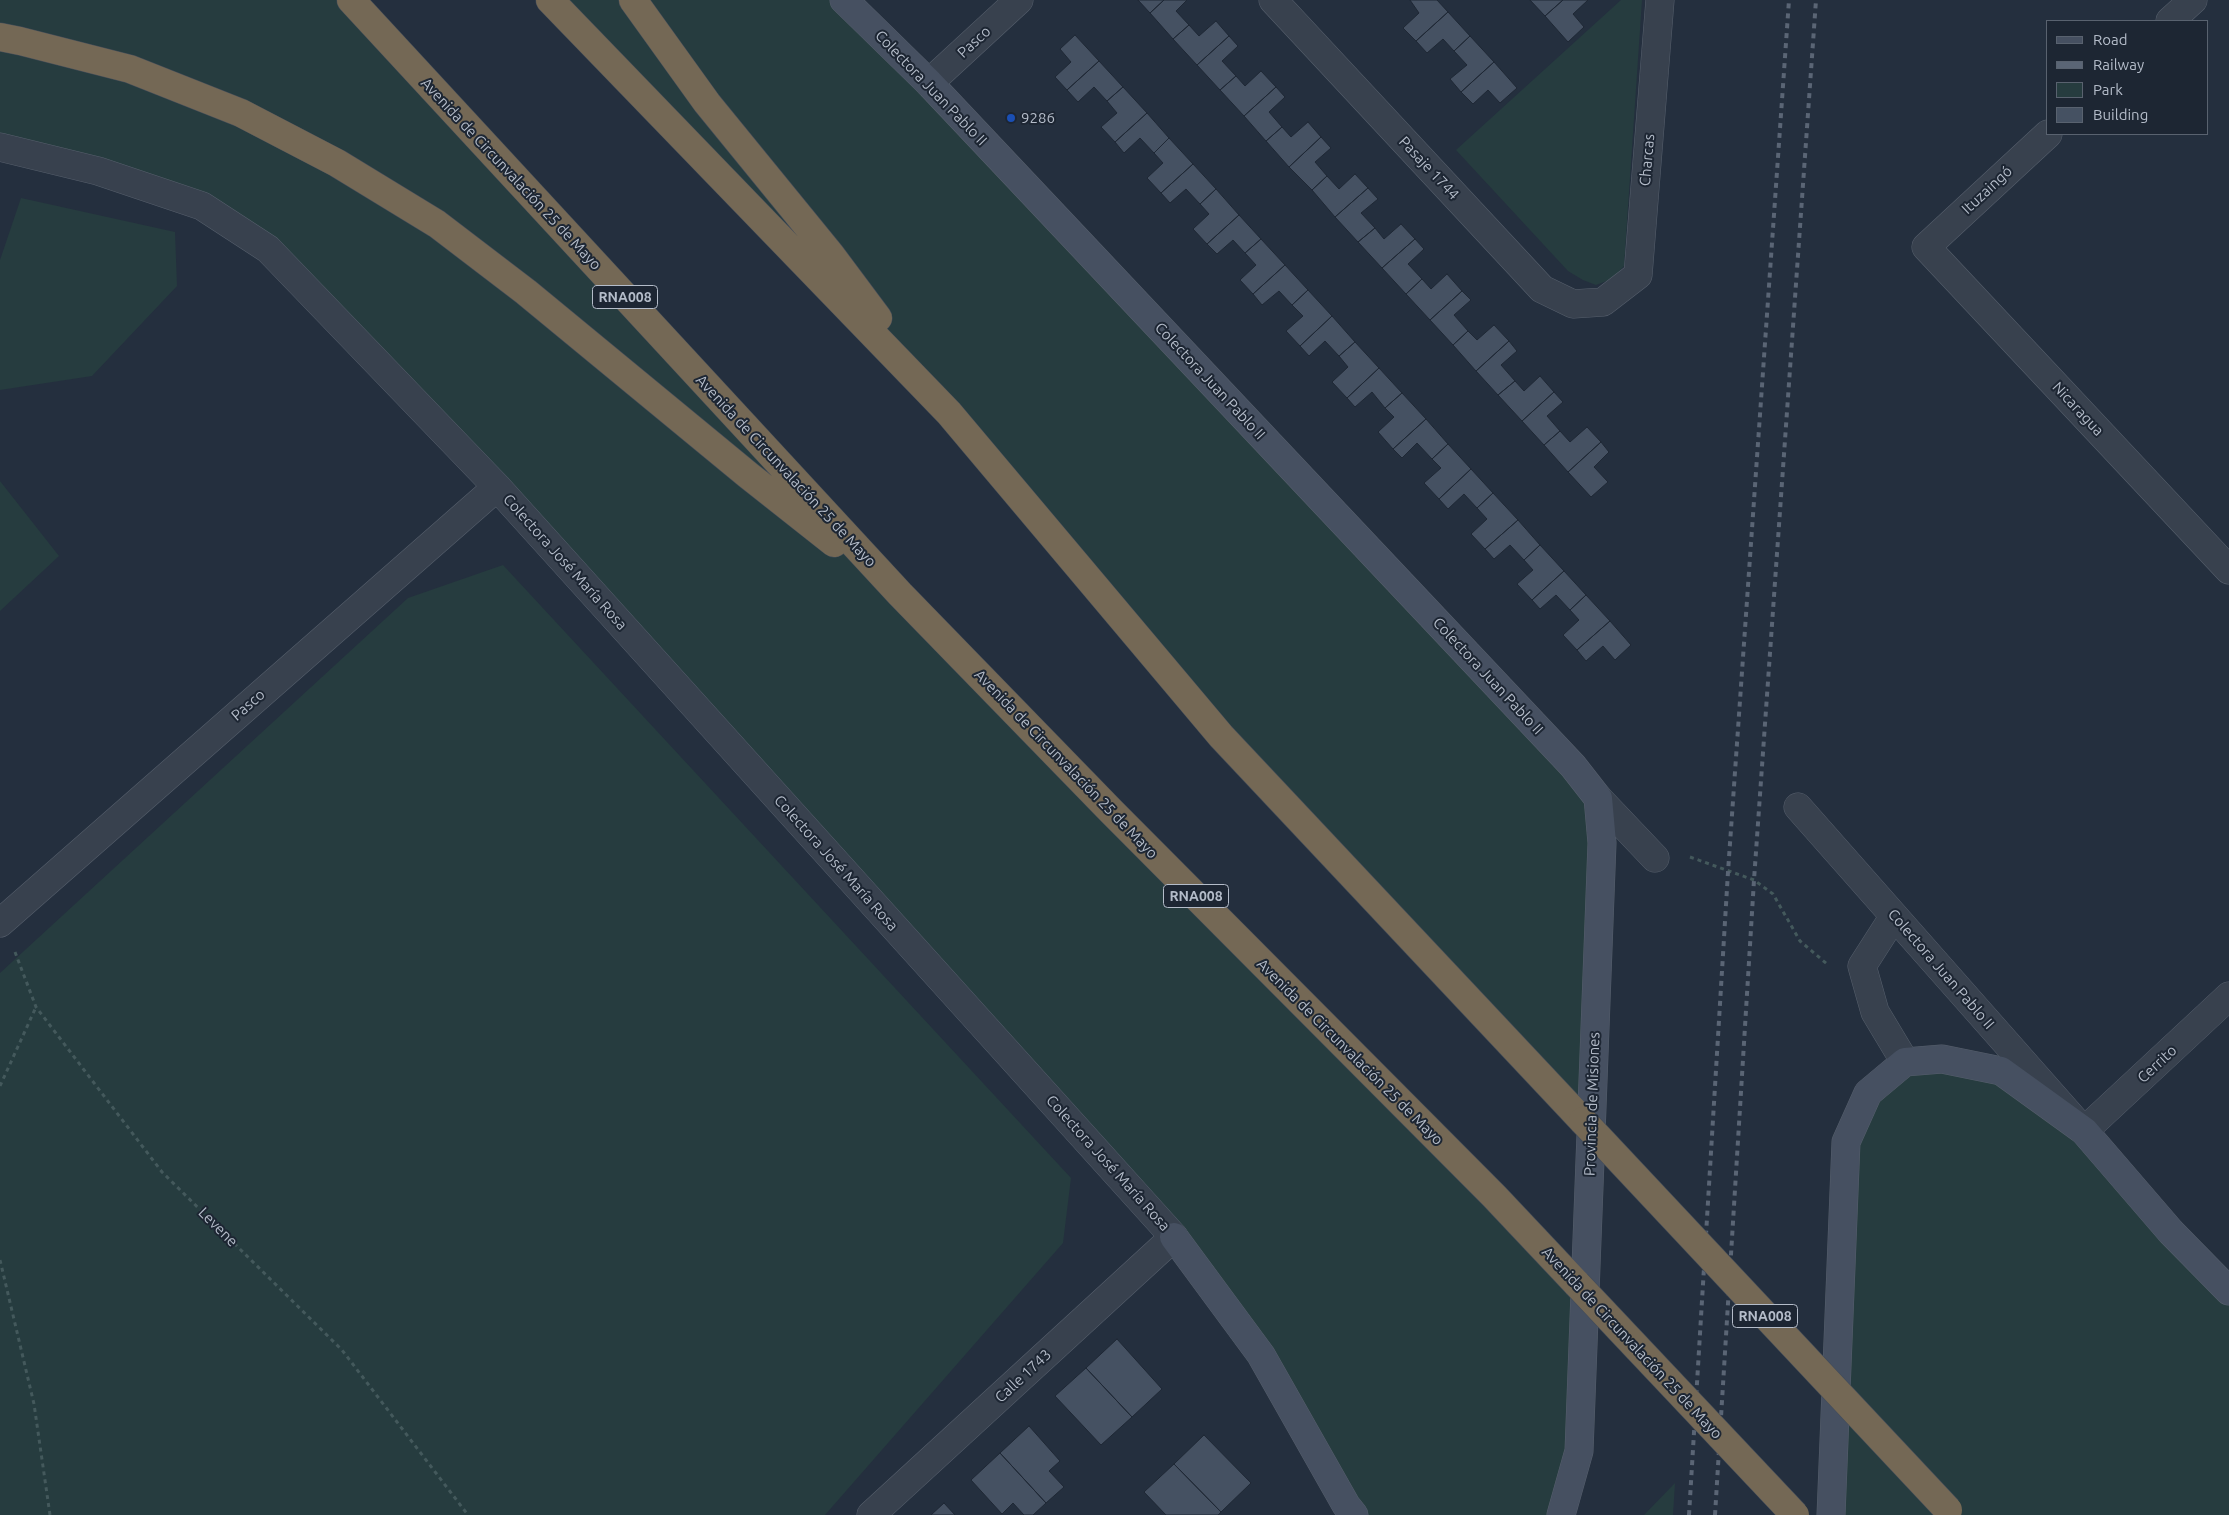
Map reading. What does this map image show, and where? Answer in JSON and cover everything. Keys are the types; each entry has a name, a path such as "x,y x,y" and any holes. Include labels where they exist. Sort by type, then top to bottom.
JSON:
{"highway":[{"name":"Avenida de Circunvalación 25 de Mayo","path":"351,0 900,594 1111,811 1494,1196 1795,1515"},
{"name":"RNA008","path":"550,0 949,413 1221,736 1950,1513"},
{"path":"633,0 707,103 831,255 949,413"},
{"path":"0,38 20,40 130,69 242,113 338,163 436,224 526,292 748,475 900,594"}],"main road":[{"name":"Colectora Juan Pablo II","path":"844,0 929,83 1573,766 1598,798"},
{"name":"Provincia de Misiones","path":"1561,1515 1579,1451 1602,843 1598,798"},
{"name":"Colectora Juan Pablo II","path":"1905,1062 1942,1058 2001,1071 2084,1132 2171,1232 2229,1292"},
{"path":"1831,1515 1846,1142 1868,1093 1905,1062"},
{"name":"Colectora José María Rosa","path":"1174,1237 1261,1355 1345,1512"}],"street":[{"name":"Pasco","path":"929,83 1019,0"},
{"name":"Pasaje 1744","path":"1273,0 1542,289 1573,304 1603,302"},
{"name":"Charcas","path":"1603,302 1638,275 1660,0"},
{"path":"2171,20 2193,0"},
{"name":"Ituzaingó","path":"1926,247 2047,135"},
{"name":"Colectora José María Rosa","path":"0,147 98,171 202,206 268,249 497,487 1174,1237"},
{"name":"Nicaragua","path":"1926,247 2229,570"},
{"name":"Pasco","path":"1,920 497,487"},
{"path":"1598,798 1656,858"},
{"name":"Colectora Juan Pablo II","path":"1798,807 2084,1132"},
{"path":"1894,916 1862,966 1875,1012 1905,1062"},
{"name":"Cerrito","path":"2084,1132 2229,996"},
{"name":"Calle 1743","path":"871,1515 1174,1237"}],"path":[{"path":"1656,858 1675,852 1754,880 1773,894 1800,941 1835,970 1870,992"},
{"name":"Levene","path":"1,920 36,1007 162,1172 342,1350 468,1515"},
{"path":"0,1086 36,1007"},
{"path":"0,1260 34,1404 50,1515"}],"green space":[{"path":"0,0 351,0 1577,1284 1561,1515 1354,1515 1174,1237 268,249 202,206 0,147"},
{"path":"550,0 844,0 1598,798 1583,1121 949,413"},
{"path":"1621,0 1642,0 1624,266 1612,279 1596,285 1568,271 1456,150"},
{"path":"21,198 175,232 177,286 92,376 0,390 0,260"},
{"path":"0,481 59,556 0,611"},
{"path":"503,565 1071,1178 1063,1243 825,1515 0,1515 0,973 408,598"},
{"path":"1905,1062 2001,1071 2084,1131 2229,1291 2229,1515 1831,1515 1846,1142"},
{"path":"1675,1483 1673,1515 1644,1515"}],"building":[{"path":"1138,0 1164,0 1150,13"},
{"path":"1164,0 1187,0 1176,11 1189,25 1173,39 1150,13"},
{"path":"1410,0 1437,0 1448,12 1416,41 1403,28 1419,13"},
{"path":"1530,0 1563,0 1545,16"},
{"path":"1563,0 1588,0 1573,14 1584,27 1568,42 1545,16"},
{"path":"1448,12 1470,36 1454,51 1443,39 1427,53 1416,41"},
{"path":"1216,21 1229,36 1197,65 1173,39 1189,25 1199,36"},
{"path":"1075,35 1099,61 1067,90 1055,77 1071,62 1060,49"},
{"path":"1229,36 1238,46 1222,61 1236,76 1220,90 1197,65"},
{"path":"1470,36 1494,62 1461,92 1450,79 1467,65 1454,51"},
{"path":"1099,61 1123,87 1107,101 1094,87 1078,102 1067,90"},
{"path":"1494,62 1517,88 1500,103 1488,90 1473,104 1461,92"},
{"path":"1261,71 1276,87 1244,116 1220,90 1236,76 1245,86"},
{"path":"1123,87 1147,113 1115,142 1101,127 1117,113 1107,101"},
{"path":"1276,87 1285,97 1269,112 1282,127 1266,141 1244,116"},
{"path":"1147,113 1169,138 1154,153 1140,138 1124,153 1115,142"},
{"path":"1308,122 1321,137 1289,167 1266,141 1282,127 1291,137"},
{"path":"1321,137 1331,148 1315,162 1327,176 1312,190 1289,167"},
{"path":"1169,138 1193,164 1161,193 1147,178 1163,163 1154,153"},
{"path":"1193,164 1216,189 1200,204 1186,189 1170,203 1161,193"},
{"path":"1355,174 1368,188 1335,217 1312,190 1327,176 1339,189"},
{"path":"1368,188 1378,199 1361,213 1375,228 1358,242 1335,217"},
{"path":"1216,189 1239,215 1207,244 1193,229 1209,214 1200,204"},
{"path":"1239,215 1261,239 1245,253 1233,240 1217,254 1207,244"},
{"path":"1401,224 1415,239 1382,268 1358,242 1375,228 1384,239"},
{"path":"1261,239 1285,265 1253,294 1240,280 1256,265 1245,253"},
{"path":"1415,239 1424,249 1408,264 1422,279 1406,294 1382,268"},
{"path":"1285,265 1308,290 1292,305 1279,291 1262,305 1253,294"},
{"path":"1447,274 1462,291 1430,320 1406,294 1422,279 1431,289"},
{"path":"1308,290 1332,316 1300,346 1286,331 1303,316 1292,305"},
{"path":"1462,291 1471,300 1454,315 1468,331 1453,345 1430,320"},
{"path":"1332,316 1355,342 1339,356 1325,341 1309,356 1300,346"},
{"path":"1494,325 1509,341 1476,371 1453,345 1468,331 1477,340"},
{"path":"1509,341 1517,351 1501,365 1515,381 1498,395 1476,371"},
{"path":"1355,342 1379,368 1347,398 1332,382 1348,367 1339,356"},
{"path":"1379,368 1402,393 1385,408 1372,392 1355,407 1347,398"},
{"path":"1540,376 1554,392 1522,421 1498,395 1515,381 1524,391"},
{"path":"1554,392 1563,402 1547,416 1560,431 1544,445 1522,421"},
{"path":"1402,393 1426,419 1393,449 1378,432 1394,417 1385,408"},
{"path":"1426,419 1448,444 1432,459 1417,443 1402,458 1393,449"},
{"path":"1587,427 1601,442 1568,472 1544,445 1560,431 1570,442"},
{"path":"1601,442 1609,452 1594,467 1608,482 1591,497 1568,472"},
{"path":"1448,444 1471,469 1439,499 1424,483 1441,468 1432,459"},
{"path":"1471,469 1493,493 1477,508 1464,494 1448,509 1439,499"},
{"path":"1493,493 1518,520 1485,549 1471,534 1487,519 1477,508"},
{"path":"1518,520 1540,545 1524,560 1510,545 1494,559 1485,549"},
{"path":"1540,545 1564,571 1532,600 1517,584 1533,570 1524,560"},
{"path":"1564,571 1586,595 1570,610 1556,595 1540,609 1532,600"},
{"path":"1586,595 1610,621 1577,650 1563,635 1579,620 1570,610"},
{"path":"1610,621 1631,645 1615,660 1603,646 1586,661 1577,650"},
{"path":"1117,1339 1162,1389 1132,1417 1086,1368"},
{"path":"1086,1368 1132,1417 1101,1445 1055,1396"},
{"path":"1029,1426 1060,1461 1049,1471 1064,1487 1046,1503 1000,1453"},
{"path":"1204,1435 1251,1483 1221,1512 1174,1464"},
{"path":"1000,1453 1046,1503 1033,1515 1024,1515 1013,1503 1002,1514 971,1480"},
{"path":"1174,1464 1221,1512 1218,1515 1166,1515 1144,1492"},
{"path":"944,1503 955,1515 931,1515"}],"railway":[{"path":"1689,1515 1728,872 1789,0"},
{"path":"1715,1515 1754,880 1816,0"}],"place":[{"name":"9286","path":"1011,118"}]}
